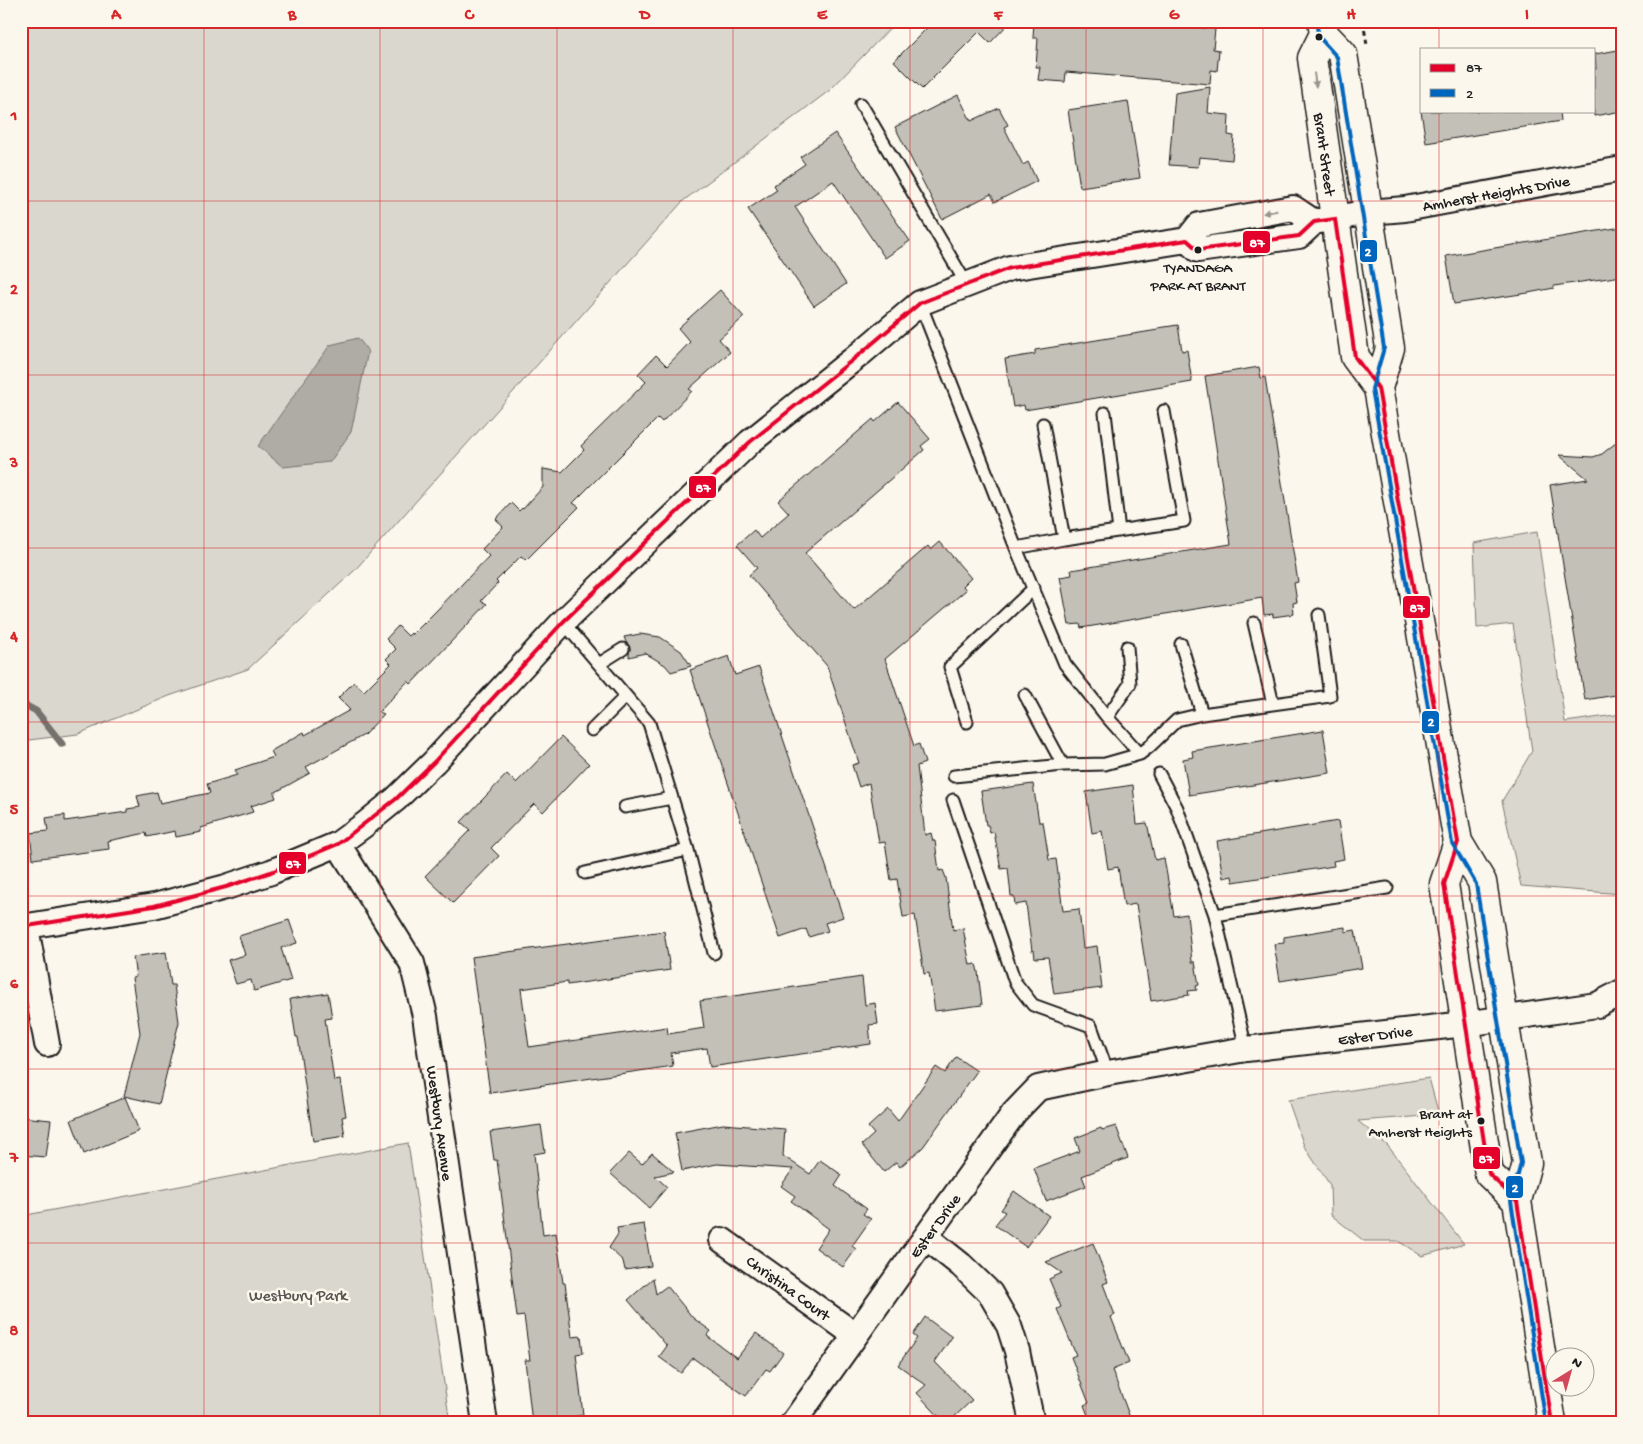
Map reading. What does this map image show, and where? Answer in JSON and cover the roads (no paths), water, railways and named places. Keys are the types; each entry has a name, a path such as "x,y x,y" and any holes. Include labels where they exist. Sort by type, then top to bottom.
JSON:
{"main road":[{"name":"Brant Street","path":"1323,28 1343,54 1390,348 1378,388"},
{"name":"Brant Street","path":"1323,28 1312,58 1324,220 1355,357 1378,388 1458,842 1482,882 1527,1163 1517,1201 1552,1423"},
{"name":"Brant Street","path":"1458,842 1444,884 1489,1174 1517,1201"}],"street":[{"name":"Amherst Heights Drive","path":"1324,220 1369,212 1405,209 1622,169"},
{"path":"47,1044 24,927 154,906 226,887 288,865 338,844 396,799 434,762 563,622 750,442 860,354 920,303 1010,268 1187,240 1198,225 1292,208 1324,220"},
{"name":"Westbury Avenue","path":"338,844 412,963 425,1016 485,1423"},
{"path":"1503,1019 1597,1005 1622,992"},
{"name":"Ester Drive","path":"793,1423 1014,1113 1038,1088 1108,1072 1246,1049 1503,1019"},
{"path":"926,1237 961,1264 990,1293 1009,1326 1018,1351 1032,1423"},
{"name":"Christina Court","path":"722,1240 855,1335"}],"lane":[{"path":"861,104 967,285"},
{"path":"920,303 1016,548 1065,664 1107,717 1140,754"},
{"path":"1016,548 1064,538 1184,521 1164,411"},
{"path":"1105,413 1119,530"},
{"path":"1043,424 1064,538"},
{"path":"967,722 950,667 1034,588"},
{"path":"954,776 1063,765 1105,764 1140,754 1177,720 1202,714 1330,696 1319,615"},
{"path":"563,622 650,723 688,850 714,953"},
{"path":"1254,623 1273,704"},
{"path":"1180,644 1202,714"},
{"path":"1107,717 1130,684 1127,648"},
{"path":"599,664 623,649"},
{"path":"1025,695 1063,765"},
{"path":"592,730 626,696"},
{"path":"1159,774 1177,808 1215,915 1246,1049"},
{"path":"625,807 672,798"},
{"path":"953,800 1016,982 1033,1005 1091,1026 1108,1072"},
{"path":"585,872 688,850"},
{"path":"1215,915 1387,888"}],"waterway":[{"path":"21,703 36,711 62,744"}],"place":[{"name":"TYANDAGA PARK AT BRANT","path":"1198,250"},
{"name":"Brant at Amherst Heights","path":"1481,1121"}],"park label":[{"name":"Westbury Park","path":"298,1294"}]}
